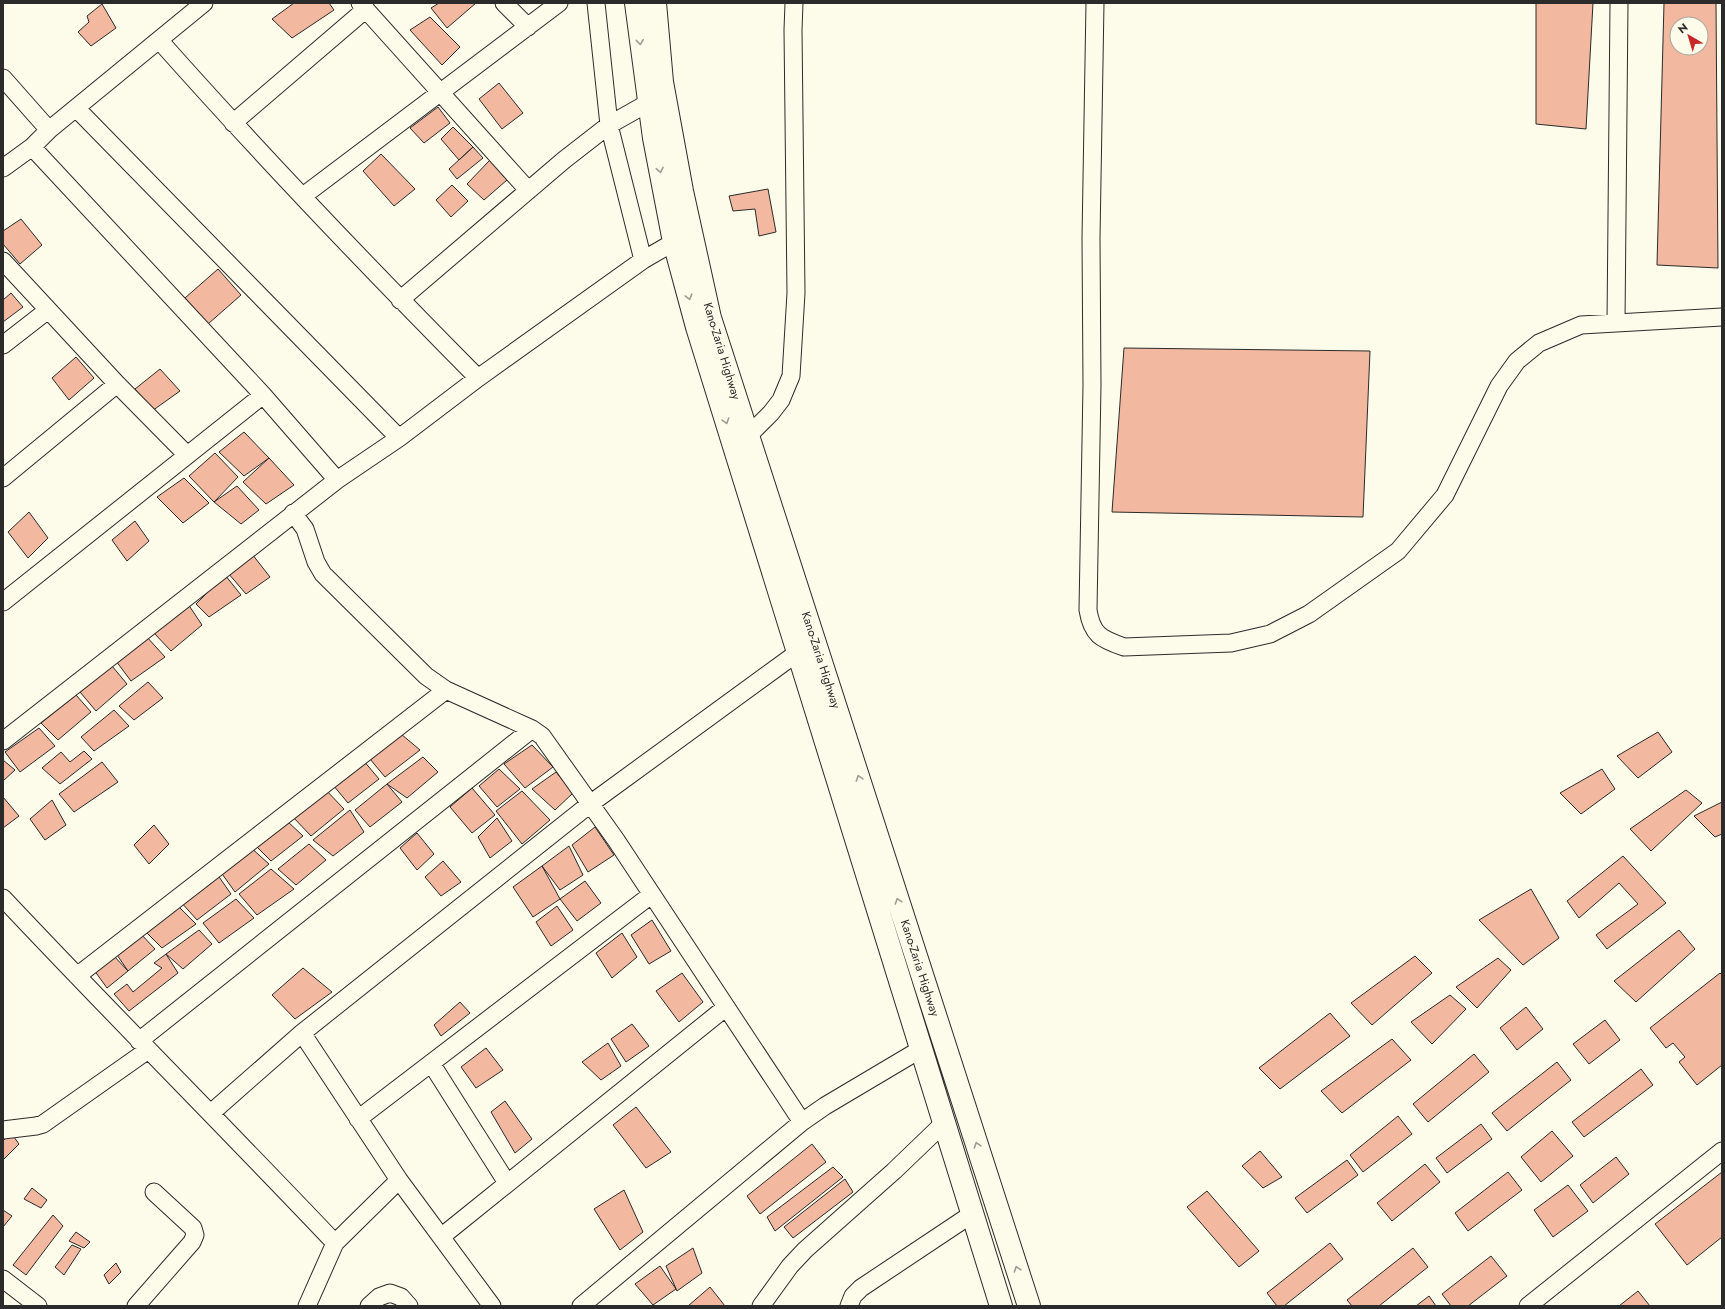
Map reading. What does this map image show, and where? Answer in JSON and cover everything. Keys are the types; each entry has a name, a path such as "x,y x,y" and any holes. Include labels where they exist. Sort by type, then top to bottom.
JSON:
{"highway":[{"name":"Kano-Zaria Highway","path":"636,3 648,103 674,242 697,327 999,1305"},
{"name":"Kano-Zaria Highway","path":"655,3 662,82 684,198 710,318 1029,1306"}],"street":[{"path":"3,168 32,146 49,130 204,3"},
{"path":"504,3 528,27"},
{"path":"303,196 559,3"},
{"path":"596,3 609,125 643,260"},
{"path":"748,436 771,413 781,400 791,376 796,293 793,38 794,3"},
{"path":"1095,3 1091,238 1092,385 1088,610 1092,628 1097,634 1110,643 1124,647 1231,643 1270,634 1309,614 1398,551 1445,495 1499,386 1517,361 1539,343 1581,325 1722,317"},
{"path":"1616,323 1619,3"},
{"path":"233,123 363,6 528,190"},
{"path":"159,40 233,123 400,300 478,378"},
{"path":"3,78 49,130"},
{"path":"400,300 528,190 609,125 648,103"},
{"path":"76,108 399,438"},
{"path":"32,146 263,395 337,480"},
{"path":"3,741 337,480 399,438 478,378 643,260 674,242"},
{"path":"3,261 117,384 187,455"},
{"path":"3,345 48,310"},
{"path":"3,478 117,384"},
{"path":"3,602 263,395"},
{"path":"293,513 305,529 311,551 323,574 426,676 446,690 532,729 542,736 590,804 802,1122"},
{"path":"211,1113 302,1033 590,804 798,653"},
{"path":"77,976 446,690"},
{"path":"3,1130 43,1124 144,1045 532,729"},
{"path":"358,1119 651,895"},
{"path":"3,898 335,1243"},
{"path":"441,1236 725,1008"},
{"path":"302,1033 399,1180 492,1306"},
{"path":"581,1306 802,1122 825,1106 921,1049"},
{"path":"431,1063 507,1183"},
{"path":"761,1306 790,1266 805,1250 894,1171 944,1123"},
{"path":"1528,1306 1722,1151"},
{"path":"310,1305 335,1243 399,1180"},
{"path":"136,1306 192,1242 195,1235 193,1228 154,1192"},
{"path":"849,1306 853,1296 861,1288 972,1214"},
{"path":"3,1279 38,1306"},
{"path":"369,1306 379,1298 390,1293 401,1297 409,1306"}],"building":[{"path":"294,3 329,3 334,10 292,38 272,19"},
{"path":"439,3 476,3 447,28 431,8"},
{"path":"1536,3 1593,3 1586,129 1536,124"},
{"path":"1664,3 1716,3 1718,268 1657,265"},
{"path":"102,4 116,28 91,46 78,32 89,22 87,16"},
{"path":"430,17 460,47 442,65 410,30"},
{"path":"499,83 523,113 502,129 479,99"},
{"path":"438,107 450,123 424,143 410,128"},
{"path":"453,127 473,147 459,160 441,139"},
{"path":"473,147 483,158 457,179 449,169"},
{"path":"381,154 415,189 394,206 363,171"},
{"path":"490,160 507,180 484,200 467,184"},
{"path":"452,185 468,201 451,217 436,200"},
{"path":"768,189 776,232 759,236 755,209 733,211 729,196"},
{"path":"21,219 42,245 20,264 3,244 3,231"},
{"path":"218,269 241,295 208,324 185,298"},
{"path":"11,293 23,307 3,322 3,300"},
{"path":"1124,348 1370,351 1363,517 1112,512"},
{"path":"76,357 94,378 69,400 52,378"},
{"path":"160,369 180,391 152,411 135,389"},
{"path":"244,432 269,458 244,476 219,452"},
{"path":"215,453 238,477 214,502 189,476"},
{"path":"269,458 294,485 266,504 243,482"},
{"path":"184,478 209,503 183,523 157,497"},
{"path":"237,486 259,510 241,524 214,502"},
{"path":"29,512 48,538 28,558 8,532"},
{"path":"135,521 149,541 127,561 112,540"},
{"path":"252,554 270,577 246,594 228,573"},
{"path":"225,575 241,595 209,617 196,604"},
{"path":"188,604 202,625 171,651 153,632"},
{"path":"146,636 165,657 131,681 116,661"},
{"path":"112,666 127,684 96,711 80,692"},
{"path":"148,682 163,698 134,720 119,706"},
{"path":"76,695 91,712 58,740 41,723"},
{"path":"114,710 129,726 94,751 81,737"},
{"path":"39,728 55,746 20,772 5,752"},
{"path":"1658,732 1672,752 1638,778 1617,756"},
{"path":"401,734 420,750 385,777 370,759"},
{"path":"532,745 553,767 525,788 504,764"},
{"path":"84,751 92,759 60,784 42,768 61,752 70,762"},
{"path":"423,757 438,772 407,798 387,784"},
{"path":"3,760 15,770 3,781"},
{"path":"363,760 379,779 348,803 333,785"},
{"path":"102,762 118,782 74,812 59,794"},
{"path":"499,769 520,789 497,807 479,786"},
{"path":"1602,769 1615,789 1581,814 1560,793"},
{"path":"556,772 573,793 555,810 532,789"},
{"path":"387,784 402,802 370,827 355,810"},
{"path":"324,788 344,809 311,836 292,816"},
{"path":"472,788 495,815 472,833 450,807"},
{"path":"1686,790 1702,803 1651,851 1630,829"},
{"path":"522,791 550,820 522,844 496,811"},
{"path":"3,797 19,816 3,828"},
{"path":"52,800 66,825 45,840 30,819"},
{"path":"1722,802 1722,834 1715,837 1694,816"},
{"path":"350,810 364,832 333,856 313,840"},
{"path":"497,818 512,841 490,858 478,837"},
{"path":"286,820 303,836 271,861 251,841"},
{"path":"154,825 169,844 149,864 134,845"},
{"path":"595,827 614,855 588,872 572,845"},
{"path":"417,833 434,854 417,870 400,848"},
{"path":"309,844 326,860 296,885 278,869"},
{"path":"569,846 583,875 560,890 542,866"},
{"path":"250,847 269,864 235,892 220,871"},
{"path":"1623,856 1666,903 1607,949 1596,935 1638,904 1619,883 1579,918 1567,901"},
{"path":"443,861 461,882 441,896 425,877"},
{"path":"542,866 560,899 533,917 513,887"},
{"path":"271,869 294,889 257,915 239,894"},
{"path":"217,874 231,894 197,920 180,901"},
{"path":"585,881 601,903 577,921 560,899"},
{"path":"1531,889 1559,938 1523,965 1479,920"},
{"path":"236,899 254,918 219,943 203,923"},
{"path":"176,904 196,924 162,948 144,930"},
{"path":"557,906 573,930 551,946 536,922"},
{"path":"652,920 671,951 649,964 631,935"},
{"path":"199,930 212,944 183,969 166,954"},
{"path":"1679,930 1695,949 1636,1002 1614,981"},
{"path":"140,933 155,949 128,971 115,952"},
{"path":"622,933 637,957 612,978 596,953"},
{"path":"112,954 128,971 107,988 94,970"},
{"path":"166,954 178,973 129,1011 114,994 127,984 133,992 162,968 154,963"},
{"path":"1415,956 1432,973 1372,1025 1351,1003"},
{"path":"1498,958 1511,970 1477,1008 1456,987"},
{"path":"303,968 332,992 295,1019 272,995"},
{"path":"682,973 703,1002 679,1022 656,991"},
{"path":"1720,973 1722,975 1722,1065 1697,1085 1679,1062 1685,1057 1673,1043 1666,1048 1650,1028"},
{"path":"1450,995 1466,1009 1432,1044 1411,1022"},
{"path":"460,1002 470,1013 441,1036 434,1025"},
{"path":"1526,1007 1543,1029 1517,1050 1500,1028"},
{"path":"1330,1013 1350,1036 1280,1089 1259,1068"},
{"path":"1605,1020 1620,1040 1589,1064 1573,1044"},
{"path":"632,1024 649,1046 626,1062 611,1039"},
{"path":"1392,1039 1411,1060 1342,1113 1321,1091"},
{"path":"608,1043 621,1066 601,1080 582,1062"},
{"path":"486,1048 503,1070 476,1088 461,1067"},
{"path":"1474,1054 1489,1072 1428,1122 1413,1104"},
{"path":"1557,1062 1571,1080 1507,1131 1492,1113"},
{"path":"1641,1069 1653,1085 1584,1137 1572,1122"},
{"path":"505,1101 532,1139 515,1153 491,1112"},
{"path":"636,1107 671,1152 646,1168 613,1125"},
{"path":"1398,1116 1412,1134 1363,1172 1350,1155"},
{"path":"1481,1124 1492,1139 1447,1173 1436,1158"},
{"path":"1552,1131 1573,1156 1541,1182 1521,1157"},
{"path":"11,1133 19,1144 3,1160 3,1141"},
{"path":"812,1144 826,1162 760,1214 747,1196"},
{"path":"1260,1151 1282,1177 1263,1188 1242,1166"},
{"path":"1616,1157 1629,1174 1593,1203 1580,1185"},
{"path":"1347,1160 1358,1175 1307,1213 1295,1198"},
{"path":"1425,1164 1440,1182 1392,1221 1377,1203"},
{"path":"833,1167 843,1177 775,1231 767,1217"},
{"path":"1508,1172 1522,1190 1468,1231 1455,1213"},
{"path":"1722,1172 1722,1237 1687,1265 1655,1224"},
{"path":"845,1179 853,1192 793,1238 784,1227"},
{"path":"1568,1185 1588,1211 1553,1237 1534,1210"},
{"path":"32,1188 47,1200 41,1208 24,1199"},
{"path":"624,1190 643,1232 620,1250 594,1209"},
{"path":"1207,1191 1259,1251 1239,1267 1187,1207"},
{"path":"3,1210 12,1216 3,1227"},
{"path":"53,1215 63,1226 26,1275 13,1265"},
{"path":"76,1232 90,1242 84,1248 69,1241"},
{"path":"1330,1243 1343,1259 1284,1306 1277,1306 1267,1293"},
{"path":"72,1245 81,1249 64,1275 55,1267"},
{"path":"693,1248 702,1273 677,1291 666,1266"},
{"path":"1413,1248 1428,1267 1379,1306 1352,1306 1347,1300"},
{"path":"1491,1256 1507,1276 1468,1306 1451,1306 1442,1294"},
{"path":"116,1263 121,1272 109,1284 104,1275"},
{"path":"660,1266 676,1289 653,1305 635,1284"},
{"path":"710,1287 725,1306 688,1306"},
{"path":"1638,1291 1650,1306 1619,1306"},
{"path":"1429,1296 1436,1306 1416,1306"}]}
